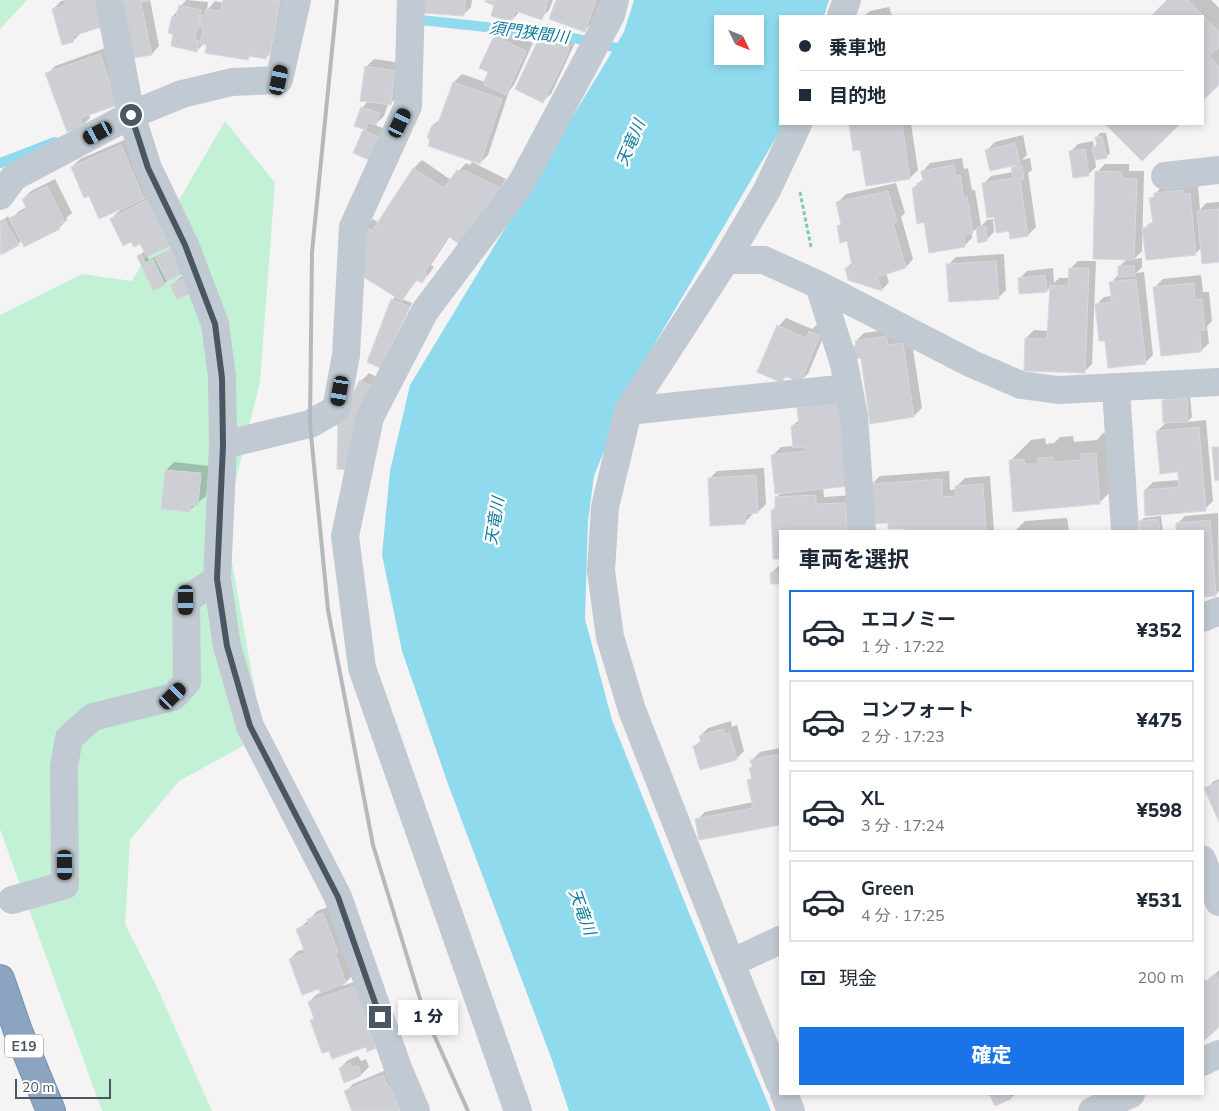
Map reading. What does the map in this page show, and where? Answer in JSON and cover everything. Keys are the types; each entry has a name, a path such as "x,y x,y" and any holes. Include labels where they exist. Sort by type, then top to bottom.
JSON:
{"highway":[{"name":"E19","path":"0,980 18,1031 51,1111"}],"street":[{"path":"109,0 131,115 148,168 185,245 215,324 222,378 223,445 217,579 227,646 250,726 338,897 398,1068 416,1111"},
{"path":"0,196 14,177 131,115 182,94 232,82 279,80 297,0"},
{"path":"223,445 310,424 336,409 346,355 353,227 408,106 411,0"},
{"path":"518,1111 362,668 346,536 370,417 425,311 522,182 611,15 615,0"},
{"path":"841,15 847,0"},
{"path":"779,1082 632,710 610,638 601,571 605,506 628,411 726,260 767,190 798,125"},
{"path":"1165,176 1219,170"},
{"path":"726,260 764,260 819,285 972,364 1021,385 1058,390 1219,382"},
{"path":"819,285 844,364 854,416 862,530"},
{"path":"628,411 848,388"},
{"path":"1116,388 1124,530"},
{"path":"12,900 66,885 64,766 69,738 93,717 173,696 187,682 186,600 217,579"},
{"path":"1204,617 1219,611"},
{"path":"1204,863 1218,894"},
{"path":"731,963 779,940"},
{"path":"1204,1061 1219,1054"},
{"path":"784,1095 791,1111"},
{"path":"1092,1111 1129,1095"}],"path":[{"path":"799,190 819,285"}],"green space":[{"path":"0,0 27,0 0,29"},
{"path":"225,121 275,183 260,382 225,524 263,735 179,781 130,840 125,924 156,985 212,1111 102,1111 0,829 0,315 82,274 132,281"}],"water":[{"name":"天竜川","path":"634,0 829,0 824,15 779,15 779,125 783,125 630,386 594,476 588,521 585,619 612,720 771,1111 569,1111 552,1060 448,784 402,651 382,555 390,471 410,385 624,32"}],"building":[{"path":"71,0 95,0 102,27 72,36 74,42 62,45 52,9 65,5 65,2"},
{"path":"123,0 149,0 148,2 142,1 141,4 152,55 132,58"},
{"path":"223,0 280,0 270,55 267,54 266,59 249,56 248,60 205,53 207,45 200,44 203,28 199,27 201,15 205,15 206,9 221,11"},
{"path":"424,0 465,0 464,16 423,13"},
{"path":"486,0 548,0 542,20 515,11 511,23 491,16 494,5 485,2"},
{"path":"556,0 596,0 585,32 549,19"},
{"path":"1167,0 1188,0 1203,15 1152,15"},
{"path":"179,5 201,10 195,40 199,41 197,52 171,46 173,34 168,33 172,16 176,17"},
{"path":"1204,17 1219,32 1219,47 1209,56 1219,67 1219,85 1204,99"},
{"path":"494,36 526,51 506,95 483,84 488,72 479,68"},
{"path":"539,38 569,45 568,52 543,103 515,89"},
{"path":"100,54 118,105 80,118 83,127 67,132 45,73"},
{"path":"365,66 395,71 391,105 360,101"},
{"path":"453,82 502,99 480,164 428,146 430,139 427,138 432,125 437,126"},
{"path":"361,107 380,113 376,125 368,123 366,130 354,126"},
{"path":"849,125 902,125 910,179 866,186 860,150 853,151"},
{"path":"1106,125 1179,125 1142,161"},
{"path":"363,130 383,139 374,162 353,153"},
{"path":"1102,136 1107,158 1095,160 1092,147 1097,146 1095,137"},
{"path":"1015,143 1020,164 990,171 985,150"},
{"path":"121,145 144,199 99,219 89,196 84,198 71,167"},
{"path":"1085,149 1089,176 1073,178 1069,151"},
{"path":"954,165 956,176 960,175 964,198 967,197 973,233 964,235 965,247 929,253 924,222 917,224 912,188 918,187 917,183 923,182 921,171"},
{"path":"1022,166 1024,179 1020,179 1028,236 1010,239 1009,231 996,233 994,217 987,218 982,183 1013,178 1011,167"},
{"path":"413,168 444,188 457,170 461,172 463,170 499,187 460,245 448,236 424,273 427,275 422,283 416,280 402,301 357,273 365,226 372,231"},
{"path":"1095,171 1122,172 1122,178 1137,179 1134,260 1093,259"},
{"path":"47,186 65,222 58,225 60,229 24,247 9,218 27,210 22,199"},
{"path":"1183,190 1183,194 1190,193 1196,255 1146,260 1142,228 1148,227 1148,224 1153,223 1149,198 1154,197 1154,193"},
{"path":"888,191 897,222 893,223 906,268 877,277 882,291 848,280 845,268 852,266 847,241 840,243 837,226 841,225 836,202"},
{"path":"149,199 171,246 147,257 140,244 134,247 131,242 123,246 110,219"},
{"path":"1219,209 1219,262 1202,264 1197,211"},
{"path":"4,219 19,245 1,255 0,221"},
{"path":"986,226 987,241 978,243 976,229"},
{"path":"172,249 184,273 167,281 155,258"},
{"path":"141,254 145,263 153,259 165,285 153,291 137,256"},
{"path":"996,261 999,299 949,302 946,264"},
{"path":"1118,266 1134,266 1135,276 1118,277"},
{"path":"1069,268 1089,268 1085,373 1024,371 1025,338 1047,339 1050,285 1068,286"},
{"path":"1045,275 1047,292 1019,294 1018,278"},
{"path":"186,277 193,292 177,300 170,285"},
{"path":"1136,279 1146,364 1108,368 1105,341 1099,341 1095,304 1112,302 1109,282"},
{"path":"1194,283 1195,300 1202,299 1205,330 1198,331 1198,334 1200,333 1201,352 1161,356 1153,287"},
{"path":"391,299 410,307 380,368 367,362"},
{"path":"777,325 806,338 809,331 820,336 800,383 785,376 782,383 757,372"},
{"path":"886,336 888,345 903,343 914,417 870,424 861,358 855,359 853,346 856,346 855,341"},
{"path":"360,380 373,387 359,471 337,469 338,420"},
{"path":"1187,398 1188,422 1163,423 1162,400"},
{"path":"841,401 849,486 775,494 771,455 806,451 806,447 793,448 791,426 799,424 797,408"},
{"path":"1199,427 1206,511 1145,516 1144,490 1179,487 1178,472 1160,474 1156,431"},
{"path":"1212,447 1219,447 1219,480 1215,481"},
{"path":"1096,453 1100,504 1013,512 1009,460 1024,459 1025,464 1038,464 1038,458 1053,457 1053,462 1081,460 1081,454"},
{"path":"165,470 201,473 198,506 191,505 190,512 161,509"},
{"path":"756,475 758,513 745,514 746,524 710,526 708,478"},
{"path":"942,479 942,497 956,496 955,486 983,484 986,530 905,530 888,529 888,523 873,524 871,484"},
{"path":"816,495 816,504 846,503 847,530 779,530 779,559 773,559 771,510 775,510 775,497"},
{"path":"1158,519 1160,530 1140,530 1139,521"},
{"path":"1210,520 1216,596 1204,597 1204,530 1176,530 1176,523"},
{"path":"778,572 779,584 771,584 770,573"},
{"path":"723,729 725,734 730,733 737,760 700,770 693,746 701,743 699,736"},
{"path":"779,754 779,825 699,840 695,819 753,808 747,780 752,779 749,768 752,767 750,760"},
{"path":"1219,782 1219,822 1204,788"},
{"path":"323,913 338,952 335,953 346,983 320,993 319,989 302,995 289,959 305,953 296,929 309,924 307,919"},
{"path":"1214,974 1219,980 1219,1027 1205,1040 1204,1039 1204,983"},
{"path":"355,986 376,1048 367,1052 366,1047 332,1059 329,1051 322,1053 310,1020 314,1019 308,1002"},
{"path":"350,1063 352,1068 358,1066 361,1076 344,1083 339,1068"},
{"path":"383,1075 388,1087 391,1087 400,1111 352,1111 344,1091"},
{"path":"990,1095 1009,1095 1011,1099 995,1106"}],"waterway":[{"name":"須門狭間川","path":"421,20 486,27 522,34 543,31 626,50"},
{"name":"須門狭間川","path":"0,163 55,142"}],"railway":[{"path":"337,0 312,252 310,424 328,610 373,845 425,1015 468,1111"}],"route":[{"path":"131,115 148,168 185,245 215,324 222,378 223,445 217,579 227,646 250,726 338,897 380,1017"}]}
